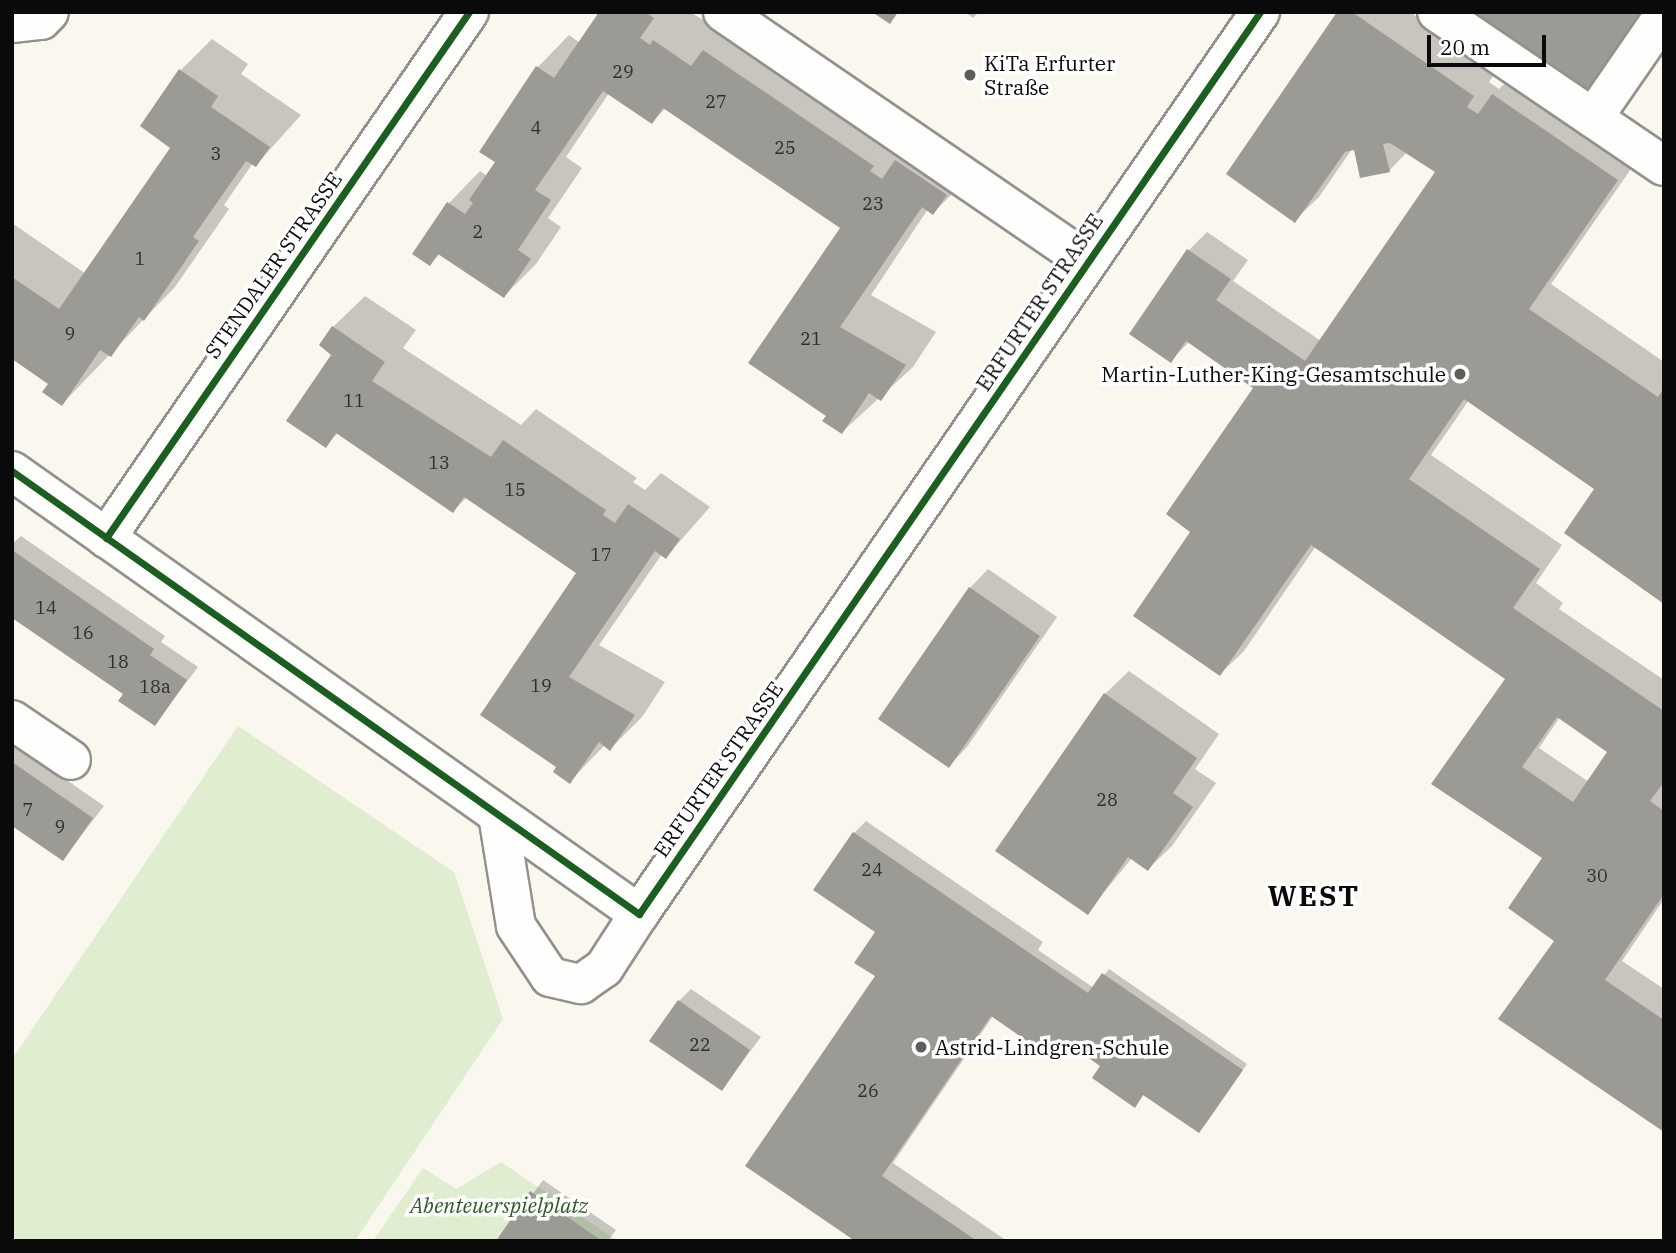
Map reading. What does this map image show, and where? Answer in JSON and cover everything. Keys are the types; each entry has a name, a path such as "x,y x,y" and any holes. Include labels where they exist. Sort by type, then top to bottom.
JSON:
{"street":[{"path":"12,23 41,20 50,12"},
{"name":"STENDALER STRASSE","path":"106,538 469,12"},
{"path":"723,12 1088,262"},
{"name":"ERFURTER STRASSE","path":"498,815 516,926 550,976 581,984 604,968 1260,12"},
{"path":"1437,12 1664,166"},
{"path":"1593,118 1664,15"},
{"path":"14,476 639,914"},
{"path":"12,720 71,760"}],"green space":[{"path":"238,726 454,872 503,1019 355,1241 12,1241 12,1059"},
{"name":"Abenteuerspielplatz","path":"501,1162 618,1241 373,1241 423,1168 456,1189"}],"building":[{"path":"599,12 645,12 654,18 640,38 650,45 653,40 691,66 703,50 874,166 870,171 882,179 895,160 947,195 933,215 922,207 840,327 906,365 881,401 869,393 842,434 822,421 826,416 748,363 840,228 663,108 652,124 603,91 535,190 551,200 518,250 531,259 504,298 438,254 430,266 412,254 447,202 465,214 473,203 469,200 495,162 479,152 536,66 554,78"},
{"path":"872,12 898,12 890,24"},
{"path":"1337,12 1352,12 1474,96 1467,107 1478,114 1492,94 1618,180 1529,309 1658,397 1664,388 1664,604 1564,533 1594,489 1464,399 1409,479 1540,569 1513,608 1664,711 1664,782 1650,801 1664,811 1664,894 1605,980 1664,1020 1664,1132 1498,1019 1554,941 1508,908 1542,858 1431,784 1505,679 1311,545 1220,676 1133,616 1190,532 1166,514 1253,388 1186,341 1171,363 1129,334 1187,249 1231,279 1216,300 1305,361 1435,172 1390,143 1383,144 1390,172 1360,178 1354,150 1345,152 1295,223 1226,174","holes":["1557,717 1607,752 1573,802 1522,767"]},
{"path":"1473,12 1647,12 1592,94"},
{"path":"179,69 218,96 211,107 270,147 256,167 246,161 193,237 199,241 144,321 139,317 111,357 100,350 62,406 42,392 48,384 12,359 12,277 59,309 170,148 140,126"},
{"path":"332,326 385,362 372,381 491,457 503,440 606,510 603,515 615,523 628,504 680,539 666,559 655,551 569,677 635,715 610,751 599,742 570,784 553,772 556,767 480,715 576,573 464,497 453,513 336,433 326,448 286,421 331,355 319,345"},
{"path":"12,550 154,649 150,655 187,680 155,726 118,701 123,694 12,618"},
{"path":"969,587 1040,636 949,768 878,719"},
{"path":"1104,693 1197,758 1173,793 1193,807 1148,871 1128,857 1088,915 995,851"},
{"path":"12,762 93,818 63,861 12,826"},
{"path":"853,832 1088,993 1102,973 1243,1070 1199,1133 1143,1095 1135,1108 1092,1078 1100,1066 1066,1042 1054,1060 991,1016 882,1176 977,1241 855,1241 745,1166 875,976 854,963 875,932 813,890"},
{"path":"678,1000 750,1050 722,1091 649,1041"},
{"path":"530,1191 602,1241 496,1241"}],"cycle path":[{"path":"106,538 469,12"},
{"path":"12,471 639,914 1260,12"}],"place":[{"name":"KiTa Erfurter Straße","path":"970,75"},
{"name":"Martin-Luther-King-Gesamtschule","path":"1460,374"},
{"name":"Astrid-Lindgren-Schule","path":"921,1047"}],"district":[{"name":"WEST","path":"1314,896"}]}
